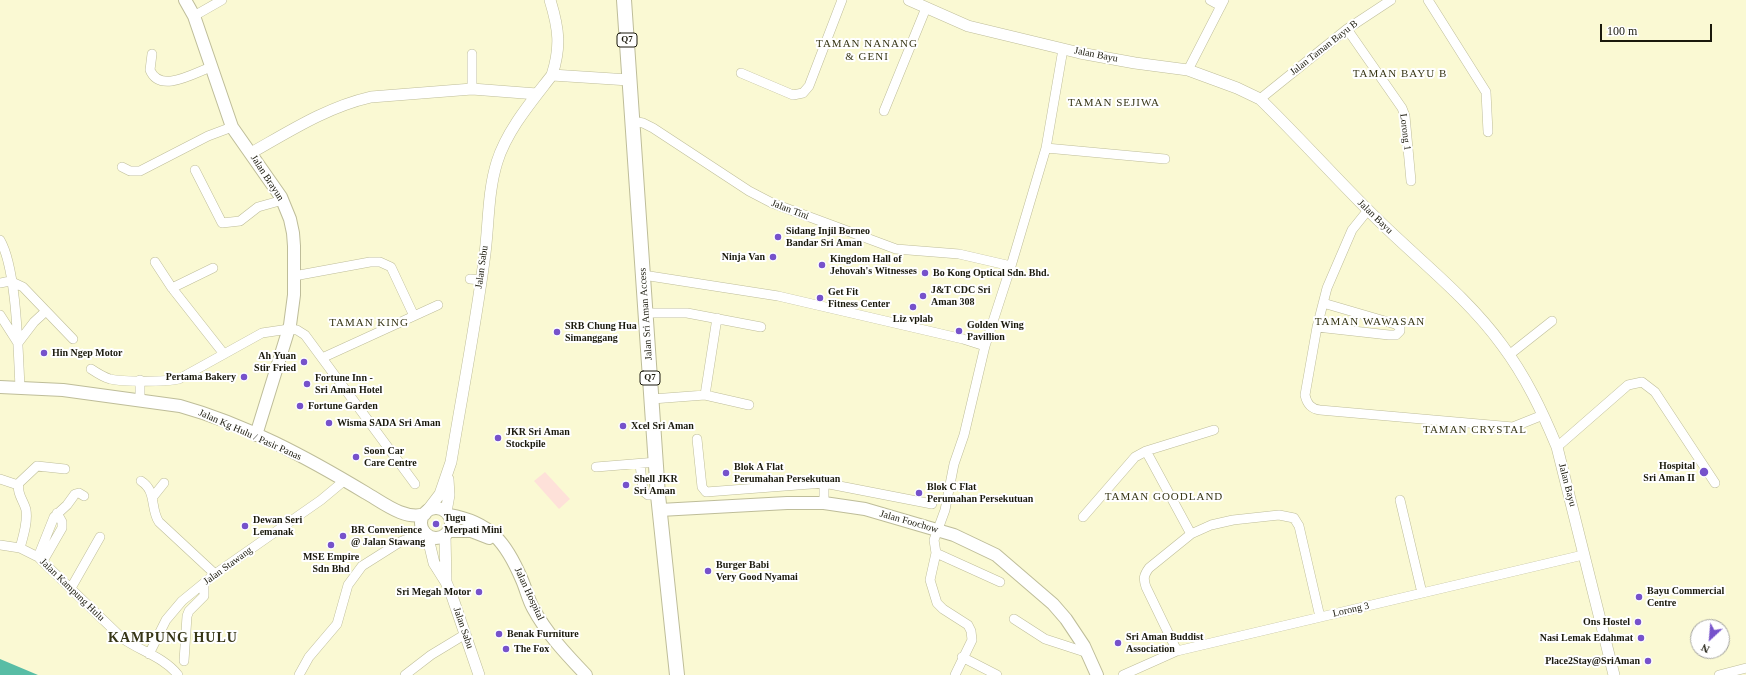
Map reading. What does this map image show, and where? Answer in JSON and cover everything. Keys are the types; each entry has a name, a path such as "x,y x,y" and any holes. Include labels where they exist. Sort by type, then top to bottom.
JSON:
{"main road":[{"name":"Jalan Brayun","path":"185,0 194,16 210,67 232,127 283,200 290,219 292,233 294,295 289,329 256,435"},
{"name":"Jalan Sri Aman Access","path":"624,0 657,462 658,495 677,675"},
{"name":"Jalan Kg Hulu / Pasir Panas","path":"0,387 63,390 140,400 194,410 256,435 344,480 393,509"},
{"name":"Jalan Foochow","path":"660,510 787,503 824,503 865,509 935,541 972,542 996,555 1053,604 1066,619 1088,653 1097,675"},
{"path":"393,509 416,516 439,508 447,514 451,523 447,533"},
{"path":"393,509 405,520 436,537 447,533 478,532 505,548"},
{"path":"425,531 422,518 426,513"},
{"name":"Jalan Hospital","path":"447,514 467,518 483,526 499,540 523,581 532,608 544,628 558,647 586,675"}],"street":[{"path":"194,16 222,0"},
{"path":"550,0 557,25 559,43 558,56 552,76 629,80"},
{"path":"741,73 793,95 803,93 809,86 842,0"},
{"name":"Jalan Bayu","path":"908,0 968,26 1063,49 1135,63 1188,70 1237,88 1260,99 1368,210 1448,286 1483,322 1509,355 1524,378 1544,415 1557,447 1614,675"},
{"path":"1188,70 1222,3 1210,0"},
{"name":"Jalan Taman Bayu B","path":"1260,99 1348,29 1391,0"},
{"path":"1428,0 1486,92 1488,132"},
{"path":"884,111 926,8"},
{"name":"Lorong 1","path":"1348,29 1402,108 1405,116 1411,181"},
{"path":"955,675 962,657 972,640 971,631 968,625 943,609 937,602 930,580 935,541 944,510 954,464 964,434 985,346 1012,266 1046,148 1063,49"},
{"path":"152,54 150,70 154,76 163,81 178,80 210,67"},
{"path":"472,54 472,89"},
{"name":"Jalan Sabu","path":"448,474 475,279 497,162 504,145 537,94 552,76"},
{"path":"251,153 320,114 356,100 371,96 472,89 537,94"},
{"name":"Jalan Tini","path":"632,121 643,123 653,128 749,191 772,203 896,249 959,254 1012,266"},
{"path":"122,167 130,171 140,171 208,136 232,127"},
{"path":"1046,148 1165,159"},
{"path":"195,170 222,223 240,221 258,207 283,200"},
{"path":"1368,210 1352,230 1327,288 1317,327 1305,395 1308,404 1316,409 1513,427 1544,415"},
{"path":"0,240 6,252 12,282 18,343 20,387"},
{"path":"155,262 172,288 224,354"},
{"path":"294,276 370,262 384,263 391,267 414,316"},
{"path":"172,288 213,268"},
{"path":"643,275 778,296 963,339 985,346"},
{"path":"0,283 6,281 12,282 23,287 73,339"},
{"path":"1317,327 1389,335 1396,335 1400,331 1400,327 1395,324 1323,304"},
{"path":"322,358 438,305"},
{"path":"18,343 34,322 46,311"},
{"path":"646,313 687,313 761,327"},
{"path":"0,315 18,343"},
{"path":"705,395 717,318"},
{"path":"1509,355 1552,321"},
{"path":"91,369 108,378 170,381 179,379 262,333 289,329 297,330 305,335 415,484"},
{"path":"140,380 140,400"},
{"path":"1557,447 1628,386 1642,382 1655,392 1715,483"},
{"path":"652,399 705,395 749,405"},
{"path":"1083,517 1135,458 1146,451 1214,430"},
{"path":"697,439 702,487 706,492 824,483 932,504"},
{"path":"1146,451 1191,534"},
{"path":"596,467 657,462"},
{"path":"640,464 643,491 648,495 658,495"},
{"path":"20,548 26,519 26,510 18,485 20,480 37,466 65,469"},
{"path":"426,513 436,501 448,474"},
{"path":"447,514 449,495 448,474"},
{"path":"0,479 18,485"},
{"name":"Jalan Stawang","path":"149,654 171,613 204,583 321,500 344,480"},
{"path":"140,481 148,487 155,505 156,515 160,522 215,574"},
{"path":"152,498 164,483"},
{"path":"824,483 824,503"},
{"path":"41,559 57,513 68,505 75,494 84,496"},
{"path":"1400,500 1422,593"},
{"path":"1177,652 1143,579 1149,568 1191,534 1211,525 1233,520 1279,515 1294,518 1299,526 1320,617"},
{"path":"299,675 309,657 337,624 348,585 362,566 400,542 425,531 434,563 446,582"},
{"path":"446,582 447,533"},
{"path":"71,588 100,536"},
{"path":"935,541 1000,582"},
{"name":"Jalan Kampung Hulu","path":"0,545 20,548 41,559 98,617 122,638 170,666 178,675"},
{"name":"Lorong 3","path":"1123,675 1177,652 1583,555"},
{"name":"Jalan Sabu","path":"446,582 479,675"},
{"path":"184,661 187,616 189,611 204,596 204,583"},
{"path":"1014,619 1044,639 1088,653"},
{"path":"406,675 431,655 464,635"},
{"path":"962,657 997,675"},
{"path":"1719,675 1746,668"}],"shaded area":[{"path":"545,472 570,499 559,509 534,481"}],"water":[{"path":"0,659 38,675 0,675"}],"place":[{"name":"Sidang Injil Borneo Bandar Sri Aman","path":"778,237"},
{"name":"Ninja Van","path":"773,257"},
{"name":"Kingdom Hall of Jehovah's Witnesses","path":"822,265"},
{"name":"Bo Kong Optical Sdn. Bhd.","path":"925,273"},
{"name":"J&T CDC Sri Aman 308","path":"923,296"},
{"name":"Get Fit Fitness Center","path":"820,298"},
{"name":"Liz vplab","path":"913,307"},
{"name":"Golden Wing Pavillion","path":"959,331"},
{"name":"SRB Chung Hua Simanggang","path":"557,332"},
{"name":"Hin Ngep Motor","path":"44,353"},
{"name":"Ah Yuan Stir Fried","path":"304,362"},
{"name":"Pertama Bakery","path":"244,377"},
{"name":"Fortune Inn - Sri Aman Hotel","path":"307,384"},
{"name":"Fortune Garden","path":"300,406"},
{"name":"Wisma SADA Sri Aman","path":"329,423"},
{"name":"Xcel Sri Aman","path":"623,426"},
{"name":"JKR Sri Aman Stockpile","path":"498,438"},
{"name":"Soon Car Care Centre","path":"356,457"},
{"name":"Hospital Sri Aman II","path":"1704,472"},
{"name":"Blok A Flat Perumahan Persekutuan","path":"726,473"},
{"name":"Shell JKR Sri Aman","path":"626,485"},
{"name":"Blok C Flat Perumahan Persekutuan","path":"919,493"},
{"name":"Tugu Merpati Mini","path":"436,524"},
{"name":"Dewan Seri Lemanak","path":"245,526"},
{"name":"BR Convenience @ Jalan Stawang","path":"343,536"},
{"name":"MSE Empire Sdn Bhd","path":"331,545"},
{"name":"Burger Babi Very Good Nyamai","path":"708,571"},
{"name":"Sri Megah Motor","path":"479,592"},
{"name":"Bayu Commercial Centre","path":"1639,597"},
{"name":"Ons Hostel","path":"1638,622"},
{"name":"Benak Furniture","path":"499,634"},
{"name":"Nasi Lemak Edahmat","path":"1641,638"},
{"name":"Sri Aman Buddist Association","path":"1118,643"},
{"name":"The Fox","path":"506,649"},
{"name":"Place2Stay@SriAman","path":"1648,661"}],"district":[{"name":"TAMAN NANANG & GENI","path":"867,50"},
{"name":"TAMAN BAYU B","path":"1400,74"},
{"name":"TAMAN SEJIWA","path":"1114,103"},
{"name":"TAMAN WAWASAN","path":"1370,322"},
{"name":"TAMAN KING","path":"369,323"},
{"name":"TAMAN CRYSTAL","path":"1475,430"},
{"name":"TAMAN GOODLAND","path":"1164,497"},
{"name":"KAMPUNG HULU","path":"173,638"}]}
